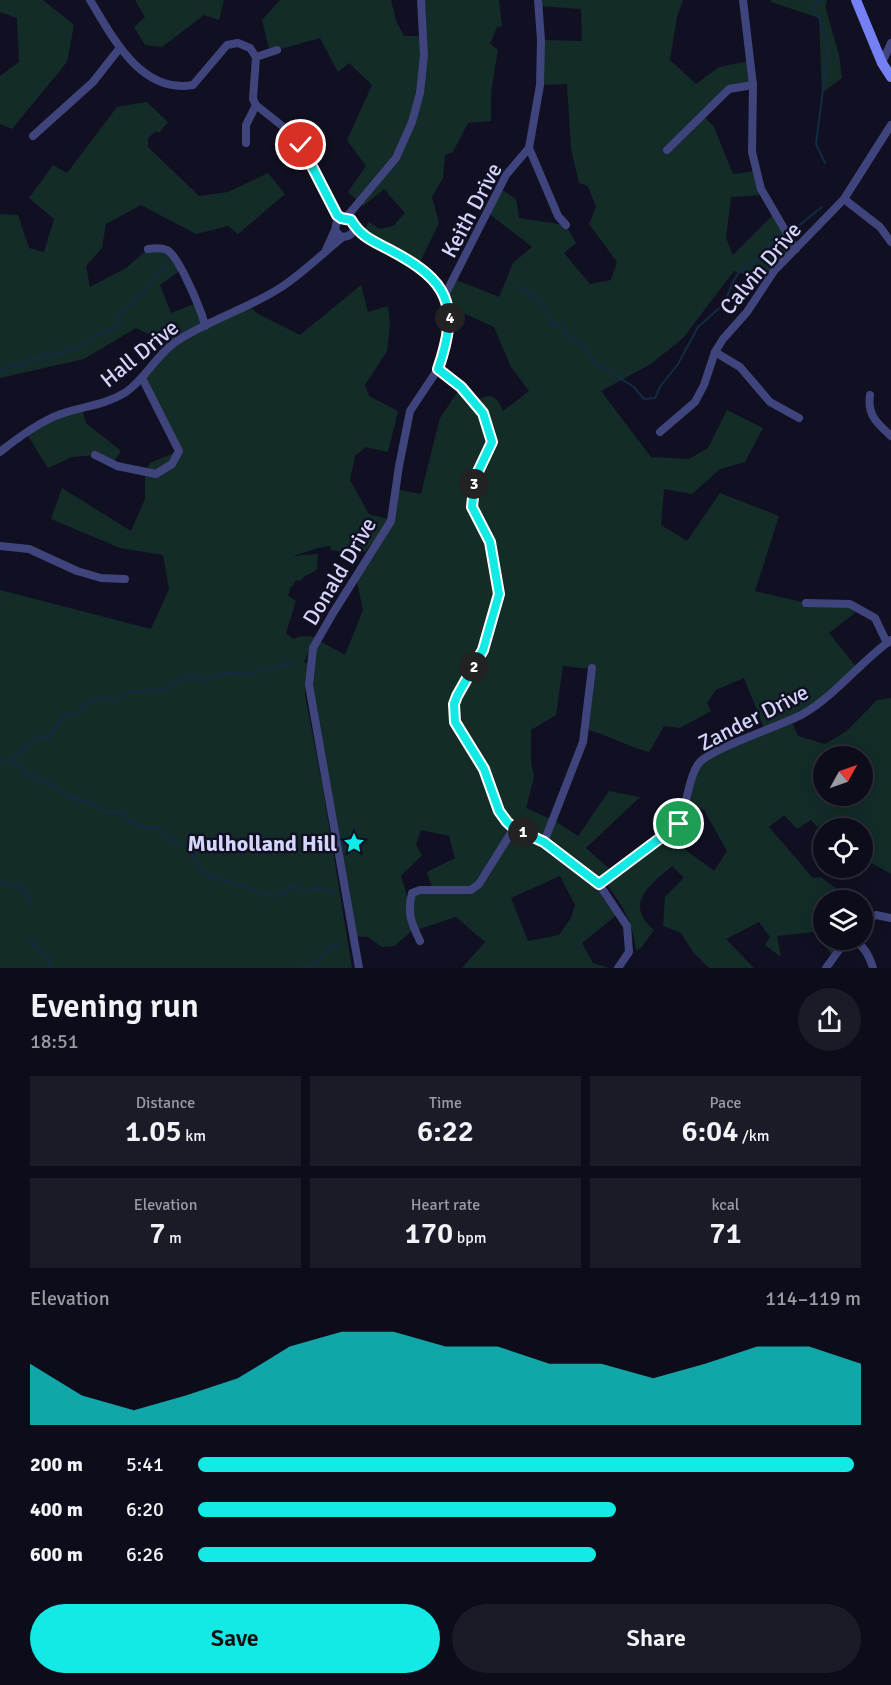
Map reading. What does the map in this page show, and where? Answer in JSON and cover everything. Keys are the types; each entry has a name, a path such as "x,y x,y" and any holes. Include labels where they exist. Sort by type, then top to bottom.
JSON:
{"street":[{"path":"90,0 119,49 144,72 166,85 182,87 193,85 227,45 238,44 250,48 256,57 253,99 256,105 300,143 337,215 353,222 354,228 370,240 421,267 446,296"},
{"path":"370,240 338,234 335,224 349,214 396,158 412,122 420,93 424,56 421,0"},
{"name":"Keith Drive","path":"446,296 506,175 529,148 540,85 541,40 538,0"},
{"path":"743,0 753,85 753,152 761,189 796,249"},
{"path":"856,0 882,63 891,77"},
{"path":"882,63 891,43"},
{"path":"33,136 93,82 119,49"},
{"path":"256,57 277,50"},
{"path":"667,150 729,90 753,85"},
{"path":"246,142 246,125 256,105"},
{"name":"Calvin Drive","path":"660,432 694,402 700,394 715,352 723,339 747,312 774,271 844,199 891,126"},
{"path":"529,148 558,216 566,225"},
{"path":"844,199 879,227 891,242"},
{"path":"346,237 354,228"},
{"name":"Hall Drive","path":"326,251 335,230"},
{"name":"Hall Drive","path":"0,452 24,434 54,417 106,403 127,391 142,378 156,359 171,345 283,286 346,237"},
{"path":"148,249 161,248 169,251 188,281 203,313 205,326"},
{"name":"Donald Drive","path":"359,968 309,684 314,648 333,613 391,521 410,411 438,369 447,342 450,318 446,296"},
{"path":"715,352 740,367 770,402 799,418"},
{"path":"438,369 461,387 483,413 492,442 475,478 472,507 490,542 499,594 483,650 460,688 454,704 455,722 484,769 499,811 514,828 544,842 599,884 627,926 629,952 618,968"},
{"path":"95,455 117,466 156,474 172,464 179,451 142,378"},
{"path":"870,395 868,407 873,417 891,436"},
{"path":"0,546 29,549 77,571 101,578 125,579"},
{"path":"806,603 850,604 875,618 889,642"},
{"name":"Zander Drive","path":"599,884 679,824 685,810 692,777 700,762 716,752 802,714 821,702 889,642"},
{"path":"544,842 583,742 592,668"},
{"path":"420,941 410,919 409,904 412,893 471,890 479,884 514,828"},
{"path":"873,916 891,918"},
{"path":"826,968 840,950"},
{"path":"864,950 873,968"}],"green space":[{"path":"0,0 43,0 74,25 67,62 12,129 0,124 0,76 19,62 17,18 0,12"},
{"path":"135,0 224,0 219,20 204,15 162,47 145,45 134,27 145,17"},
{"path":"280,0 391,0 396,21 404,36 422,36 421,0 499,0 502,26 497,27 490,44 498,50 491,92 491,121 468,123 453,152 445,155 443,178 432,197 439,223 421,260 421,267 362,234 369,222 380,229 393,226 405,213 384,189 363,206 348,192 366,166 347,140 372,85 349,63 338,72 320,38 270,52 262,20"},
{"path":"538,0 683,0 677,17 670,60 696,84 719,67 750,61 753,85 729,90 703,115 714,127 733,174 757,171 765,195 731,197 726,238 733,255 775,213 796,249 768,281 734,271 683,338 651,364 601,391 651,457 689,459 708,448 727,410 763,428 745,462 720,469 692,494 664,489 661,525 687,541 720,493 779,516 755,591 806,603 850,604 860,609 829,633 858,669 821,702 791,720 798,736 825,744 847,731 877,700 891,698 891,874 873,864 873,818 813,818 813,822 811,820 797,829 784,815 769,827 813,878 822,878 838,890 813,890 813,932 777,936 781,957 765,945 770,937 759,922 726,939 754,968 709,968 693,952 681,933 663,926 665,897 684,878 672,866 643,895 640,903 641,912 645,921 654,930 641,948 636,950 630,923 608,886 610,881 667,836 714,871 727,851 704,810 687,804 700,762 765,730 744,678 716,690 707,703 711,711 680,728 664,726 649,752 584,729 592,669 563,666 556,715 531,730 531,761 534,777 526,808 553,820 578,836 609,791 640,797 586,848 614,873 599,884 619,913 582,943 593,963 609,968 462,968 485,942 456,917 410,932 395,946 382,947 368,937 353,936 309,685 318,640 345,655 363,610 356,578 388,525 365,552 352,548 350,553 331,550 330,546 293,556 318,554 317,569 300,581 296,580 288,596 296,601 286,633 293,639 301,636 315,637 304,662 308,664 305,695 322,783 352,968 0,968 0,590 151,629 169,589 163,555 120,548 51,519 62,488 131,531 145,499 145,472 150,463 178,451 142,378 171,345 136,328 84,359 0,378 0,214 18,215 29,248 44,252 54,219 29,198 53,165 67,173 117,107 147,102 168,122 159,133 156,131 148,138 148,147 199,196 228,192 268,173 285,194 238,234 228,226 196,234 141,205 106,224 102,248 86,266 90,287 126,268 148,249 169,251 181,270 160,285 171,313 197,303 205,326 248,305 258,314 300,335 361,285 368,312 388,306 390,324 387,351 365,385 369,396 398,411 388,452 366,447 355,456 350,480 369,514 391,520 395,489 421,494 440,418 461,387 474,401 488,396 495,398 503,411 529,391 511,367 494,327 461,312 449,313 445,295 454,279 499,297 513,263 532,247 487,212 499,188 516,199 519,218 566,225 576,243 564,253 590,284 611,280 617,262 589,224 596,207 588,186 579,183 571,149 567,84 540,85 541,40 582,41 581,9 538,6","holes":["421,830 449,836 455,858 427,872 433,890 412,893 409,903 401,876 422,855 416,845","560,876 575,905 571,918 559,935 528,941 511,898"]},
{"path":"771,0 827,0 825,6 839,55 842,78 822,93 819,18 771,2"},
{"path":"82,409 86,423 121,451 112,464 95,455 72,457 48,468 26,433 54,416"},
{"path":"828,950 838,950 833,956"}],"waterway":[{"path":"818,0 818,4 812,8 819,18 828,50 816,144 825,163"},
{"path":"792,231 822,207"},
{"path":"515,286 538,300 551,323 562,327 570,338 585,347 594,362 634,387 644,399 655,398 660,387 678,364 698,327 724,304 741,268 755,261 774,240 783,237"},
{"path":"0,372 11,365 24,366 29,359 37,360 43,354 55,355 74,349 96,335 117,327 120,320 119,315 132,304 166,264"},
{"path":"0,761 13,758 38,736 48,738 64,716 76,715 89,700 103,698 115,700 133,690 163,691 178,681 193,676 204,680 226,673 246,674 293,664"},
{"path":"9,759 29,775 72,798 95,805 106,812 122,812 137,825 157,828 170,840 186,845 203,871 215,878 276,896 293,886 304,891 316,888 335,893"},
{"path":"0,881 13,887 22,885 30,905"},
{"path":"28,939 48,958 51,968"},
{"path":"297,968 312,967 329,948 340,944"}],"place":[{"name":"Mulholland Hill","path":"354,843"}],"route":[{"path":"301,145 337,215 351,220 354,228 370,240 421,267 446,296 450,318 447,342 438,369 461,387 474,401 489,426 492,442 475,478 472,507 490,542 499,594 483,650 460,688 454,704 454,712 455,722 460,732 484,769 499,811 514,828 544,842 599,884 679,824"}]}
